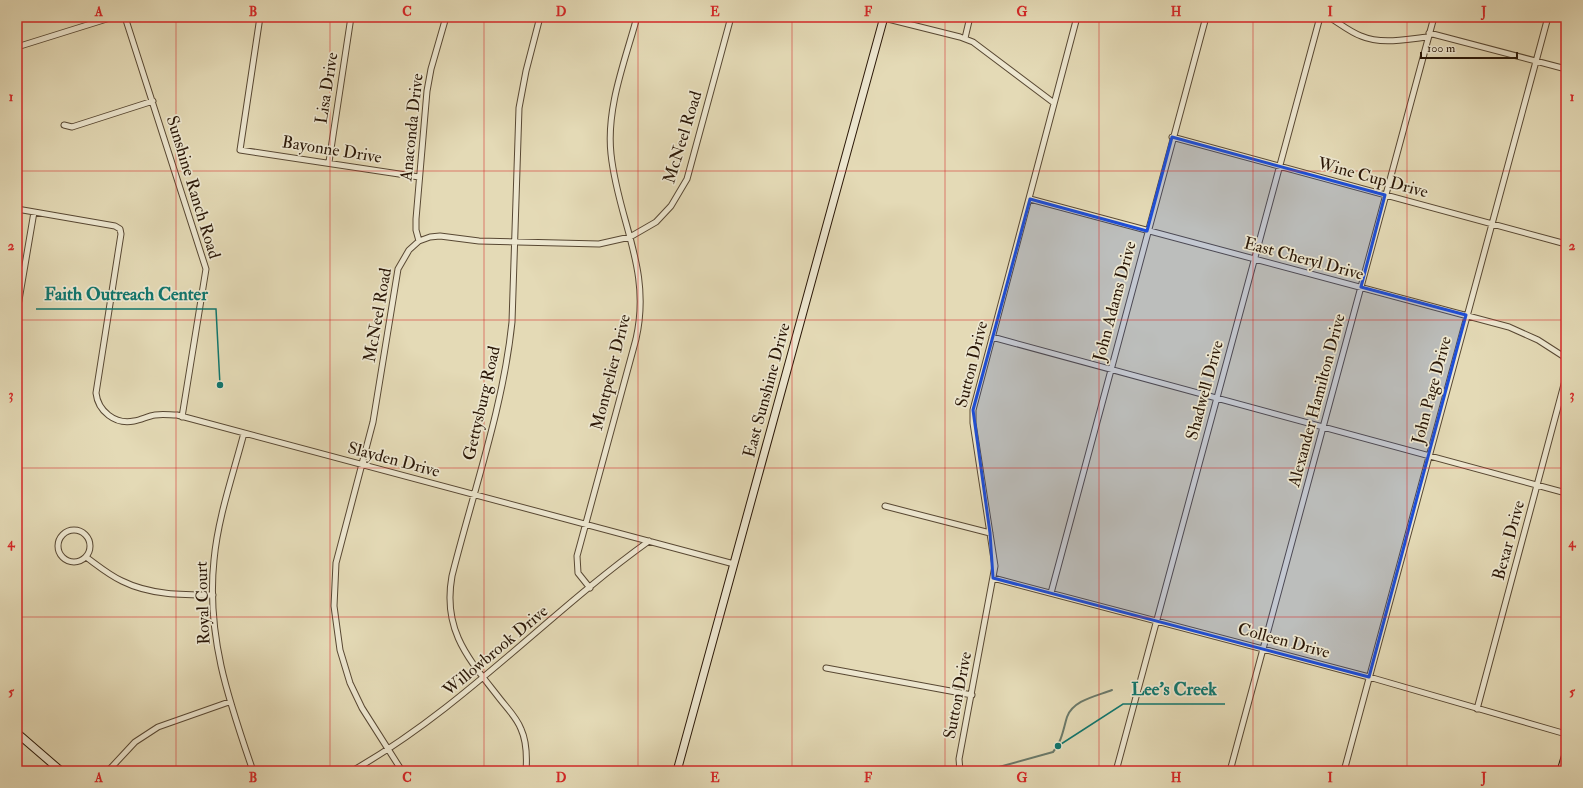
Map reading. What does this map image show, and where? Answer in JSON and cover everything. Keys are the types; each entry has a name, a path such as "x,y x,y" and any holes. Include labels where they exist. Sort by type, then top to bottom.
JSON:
{"street":[{"path":"17,47 113,17"},
{"name":"Sunshine Ranch Road","path":"125,17 206,269 182,417"},
{"name":"Bayonne Drive","path":"260,17 240,150 329,162 420,177"},
{"name":"Lisa Drive","path":"329,162 351,17"},
{"name":"Anaconda Drive","path":"419,242 416,230 416,219 427,91 431,69 446,17"},
{"name":"Gettysburg Road","path":"526,771 526,748 521,728 467,657 459,642 450,616 449,602 452,576 506,371 512,322 519,108 526,70 540,17"},
{"name":"Montpelier Drive","path":"590,588 578,573 576,562 638,327 641,302 640,285 630,237 616,187 611,153 611,132 617,91 637,17"},
{"name":"McNeel Road","path":"402,771 362,708 350,683 340,650 336,628 334,592 336,563 375,411 396,274 402,259 409,250 419,242 440,236 479,241 588,245 609,243 630,237 648,228 664,215 684,187 731,17"},
{"path":"964,38 970,17"},
{"name":"Sutton Drive","path":"960,771 959,764 994,566 972,417 973,410 1077,17"},
{"name":"John Adams Drive","path":"1051,593 1172,138 1206,17"},
{"name":"Shadwell Drive","path":"1116,771 1278,167 1320,17"},
{"path":"1329,17 1360,36 1371,39 1382,41 1429,35 1566,69"},
{"name":"Alexander Hamilton Drive","path":"1230,771 1434,17"},
{"name":"John Page Drive","path":"1344,771 1491,223 1548,17"},
{"path":"884,18 964,38 981,47 1054,103"},
{"name":"East Sunshine Drive","path":"677,771 884,18"},
{"path":"64,125 72,127 153,101"},
{"name":"Wine Cup Drive","path":"1172,138 1566,244"},
{"name":"East Cheryl Drive","path":"1030,199 1521,331 1566,358"},
{"path":"17,209 34,212 17,312"},
{"name":"Slayden Drive","path":"34,212 107,224 120,229 121,234 96,385 99,404 109,416 124,422 134,422 156,415 182,417 734,564"},
{"path":"992,337 1217,397 1428,456 1566,492"},
{"name":"Bexar Drive","path":"1477,709 1566,377"},
{"name":"Royal Court","path":"244,433 218,534 214,561 212,595 219,661 229,702 253,771"},
{"path":"885,506 990,532"},
{"path":"76,530 87,536 90,550 86,557 72,562 62,556 58,545 63,534 76,530"},
{"name":"Willowbrook Drive","path":"352,771 389,749 438,715 590,588 649,541"},
{"path":"86,557 117,578 142,589 167,593 212,595"},
{"name":"Colleen Drive","path":"993,578 1369,677 1566,734"},
{"path":"826,668 972,695"},
{"path":"108,771 135,742 158,727 229,702"},
{"path":"17,733 61,771"},
{"path":"1561,771 1566,754"}],"highlighted area":[{"path":"1172,137 1385,195 1361,287 1466,315 1369,677 993,578 990,533 973,410 1030,199 1147,231"}],"waterway":[{"path":"966,771 974,768 999,767 1053,752 1060,740 1067,717 1074,706 1086,699 1112,690"}],"place":[{"name":"Faith Outreach Center","path":"220,385"},
{"name":"Lee's Creek","path":"1058,746"}]}
